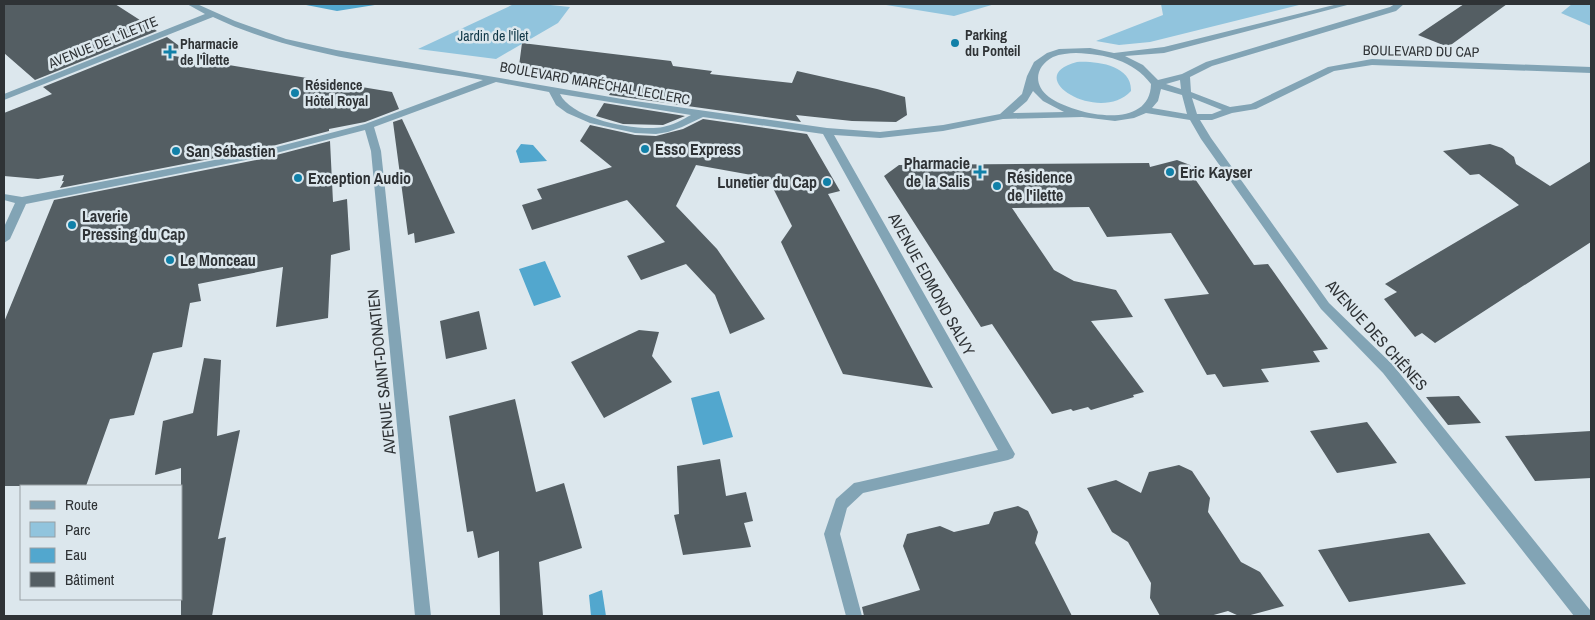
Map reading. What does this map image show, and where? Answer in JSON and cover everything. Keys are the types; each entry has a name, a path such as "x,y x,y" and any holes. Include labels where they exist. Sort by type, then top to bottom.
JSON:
{"street":[{"name":"BOULEVARD MARÉCHAL LECLERC","path":"191,4 283,41 336,53 700,114 827,131 880,134 943,128 1003,116 1080,115"},
{"path":"1003,116 1028,93 1035,67 1043,59 1056,53 1074,50 1112,54 1164,50 1347,4"},
{"path":"1156,84 1185,76 1209,64 1393,9 1400,4"},
{"name":"AVENUE DE L'ÎLETTE","path":"4,97 213,14"},
{"path":"1032,76 1035,88 1045,99 1060,108 1080,115 1115,118 1130,115 1152,104 1156,95 1156,84 1141,68 1112,54"},
{"name":"BOULEVARD DU CAP","path":"1156,84 1229,110 1252,107 1331,68 1364,63 1409,62 1591,70"},
{"path":"1184,93 1185,76"},
{"path":"4,197 22,201 261,154 369,126 496,80"},
{"path":"553,89 562,106 579,116 609,125 654,131 672,128 700,114"},
{"name":"AVENUE DES CHÊNES","path":"1184,93 1192,116 1206,139 1325,306 1388,370 1584,616"},
{"name":"BOULEVARD DU CAP","path":"1143,110 1212,118 1224,115 1229,110"},
{"name":"AVENUE SAINT-DONATIEN","path":"369,126 376,151 423,616"},
{"name":"AVENUE EDMOND SALVY","path":"827,131 1008,454 859,488 841,504 832,534 854,616"},
{"path":"4,239 22,201"}],"green space":[{"name":"Jardin de l'Îlet","path":"514,4 570,7 558,23 496,59 418,49"},
{"path":"880,4 995,4 954,16"},
{"path":"1161,4 1303,4 1150,42 1119,45 1096,41 1163,15"},
{"path":"1572,4 1591,4 1591,26 1561,13"},
{"path":"1077,62 1094,62 1112,66 1126,75 1130,82 1131,91 1117,100 1101,103 1085,101 1071,95 1060,87 1057,78 1061,69"}],"water":[{"path":"301,4 381,4 337,11"},
{"path":"521,144 533,145 547,161 520,163 516,151"},
{"path":"545,261 561,297 534,306 519,269"},
{"path":"719,391 733,437 703,445 691,398"},
{"path":"602,590 606,616 591,616 589,595"}],"building":[{"path":"4,4 115,4 157,31 35,80 4,53"},
{"path":"1464,4 1507,4 1448,47 1418,35"},
{"path":"167,37 182,48 168,55 392,92 399,109 365,122 329,129 329,131 261,149 60,188 64,181 62,181 64,175 38,179 4,176 4,113 52,94 43,87"},
{"path":"522,43 671,61 673,66 712,71 710,74 792,83 797,71 905,97 907,115 896,122 852,121 796,115 801,122 609,95 615,85 594,82 593,78 519,66"},
{"path":"604,103 685,116 663,125 623,124 596,116"},
{"path":"402,119 455,233 415,243 414,233 408,235 393,122"},
{"path":"703,119 807,134 840,191 828,194 933,388 843,374 781,242 792,226 768,178 696,165 676,206 717,249 765,319 730,334 715,295 686,264 641,280 627,256 665,242 627,200 532,230 522,205 542,199 537,189 612,167 580,141 590,125 635,135 656,136 683,129"},
{"path":"330,141 333,202 347,199 350,250 331,255 328,318 276,327 283,267 198,284 201,301 190,303 182,347 153,353 134,415 110,419 86,485 4,486 4,322 54,200 261,159"},
{"path":"1490,144 1502,148 1514,157 1516,164 1550,186 1591,161 1591,242 1435,343 1422,333 1415,337 1384,299 1397,292 1385,284 1519,205 1479,174 1470,175 1443,151"},
{"path":"1177,160 1190,165 1193,176 1254,265 1268,264 1328,349 1313,351 1320,362 1261,369 1269,382 1223,387 1215,374 1207,375 1164,299 1209,294 1171,233 1107,237 1089,207 1012,208 1054,270 1074,281 1116,290 1133,317 1091,321 1144,392 1133,395 1134,397 1091,410 1088,407 1052,414 992,324 981,327 884,176 899,165 1149,163 1150,167"},
{"path":"479,311 487,349 446,359 440,321"},
{"path":"639,330 659,332 652,356 672,382 604,418 571,362"},
{"path":"204,358 221,360 217,436 240,430 218,539 226,537 212,616 181,616 181,468 155,475 163,421 193,413"},
{"path":"1459,396 1481,423 1448,425 1426,397"},
{"path":"515,399 536,492 564,483 582,548 539,562 543,616 500,616 499,551 478,558 473,531 467,532 449,416"},
{"path":"1367,422 1397,463 1337,473 1310,431"},
{"path":"1591,431 1591,478 1535,481 1505,436"},
{"path":"720,459 726,496 746,492 753,521 744,523 751,547 683,555 674,515 679,514 677,466"},
{"path":"1179,465 1192,471 1210,498 1208,512 1241,562 1260,572 1284,606 1247,616 1239,616 1228,611 1210,616 1160,616 1150,598 1151,583 1128,542 1112,532 1087,488 1116,480 1141,493 1149,472"},
{"path":"1018,506 1028,511 1038,532 1035,543 1072,616 864,616 862,607 920,590 903,546 907,534 940,526 954,532 989,524 994,512"},
{"path":"1429,533 1466,584 1349,602 1318,550"}],"place":[{"name":"Parking du Ponteil","path":"955,43"},
{"name":"Pharmacie de l'Îlette","path":"170,52"},
{"name":"Résidence Hôtel Royal","path":"295,93"},
{"name":"Esso Express","path":"645,149"},
{"name":"San Sébastien","path":"176,151"},
{"name":"Pharmacie de la Salis","path":"980,172"},
{"name":"Eric Kayser","path":"1170,172"},
{"name":"Exception Audio","path":"298,178"},
{"name":"Lunetier du Cap","path":"827,182"},
{"name":"Résidence de l'ilette","path":"997,186"},
{"name":"Laverie Pressing du Cap","path":"72,225"},
{"name":"Le Monceau","path":"170,260"}]}
